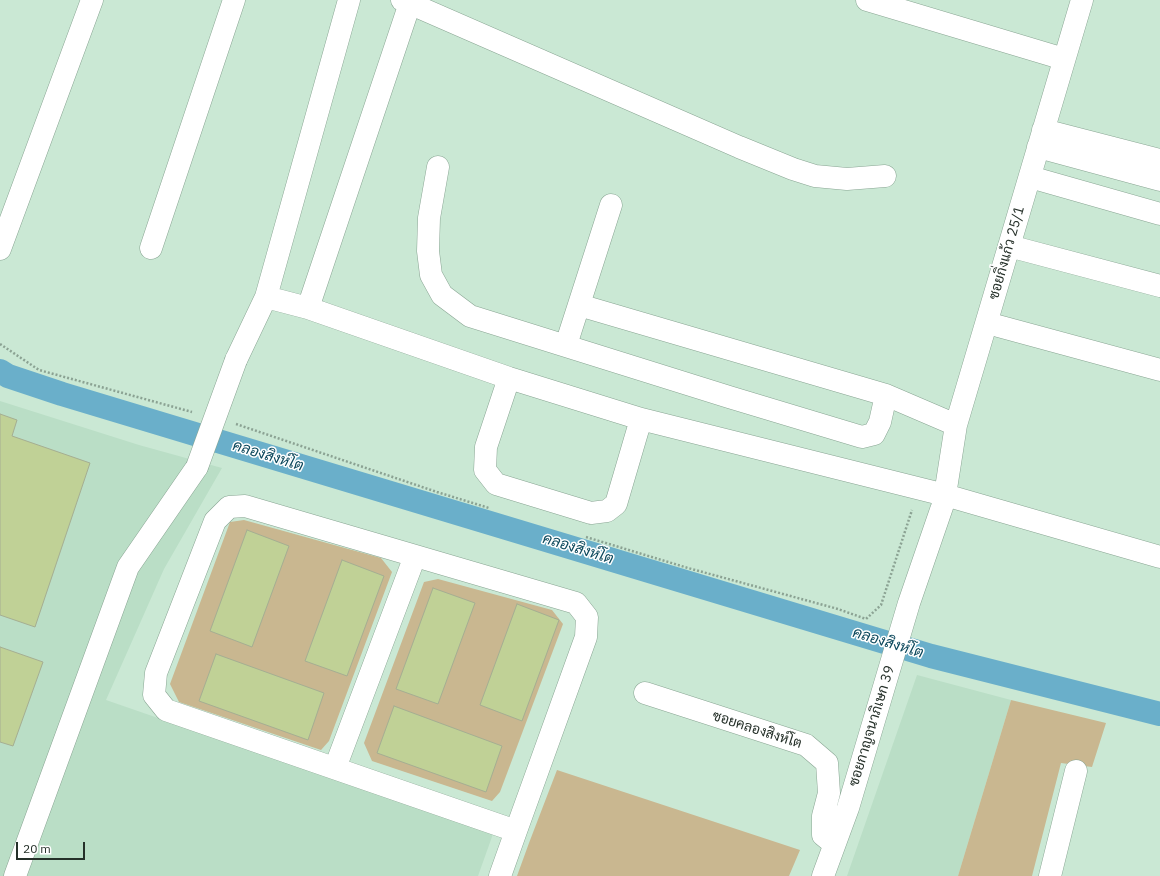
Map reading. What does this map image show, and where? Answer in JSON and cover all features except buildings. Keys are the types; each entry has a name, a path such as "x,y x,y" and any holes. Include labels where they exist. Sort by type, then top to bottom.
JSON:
{"street":[{"path":"0,249 92,0"},
{"path":"151,248 234,0"},
{"path":"15,876 128,567 197,467 236,360 266,297 349,0"},
{"path":"867,0 1064,59"},
{"name":"ซอยกิ่งแก้ว 25/1","path":"944,501 956,425 1082,0"},
{"path":"308,308 406,1 739,147 793,169 816,176 847,179 885,176"},
{"path":"1041,138 1160,160"},
{"path":"1041,138 1160,180"},
{"path":"438,167 429,218 428,251 431,275 442,295 470,316 728,397 862,437 874,434 880,422 886,395"},
{"path":"1030,177 1160,214"},
{"path":"566,345 611,205"},
{"path":"1009,246 1160,286"},
{"path":"266,297 308,308 509,378 641,419 944,501 1160,557"},
{"path":"579,305 886,395 956,425"},
{"path":"987,323 1160,370"},
{"path":"509,378 486,447 485,470 496,484 591,513 607,511 616,504 641,419"},
{"name":"ซอยกาญจนาภิเษก 39","path":"823,876 848,808 909,603 944,501"},
{"path":"500,876 586,637 587,617 576,603 245,506 229,507 215,521 156,673 154,695 166,710 516,831"},
{"path":"335,768 415,556"},
{"name":"ซอยคลองสิงห์โต","path":"645,693 806,745 827,764 829,793 822,816 823,835 834,844"},
{"path":"1050,876 1076,771"}],"shaded area":[{"path":"0,401 139,445 222,468 164,569 106,700 493,834 478,876 0,876"},
{"path":"244,520 381,558 392,572 329,741 321,750 179,702 170,684 230,522"},
{"path":"438,579 552,610 563,624 500,792 492,801 372,761 364,743 424,582"},
{"path":"917,675 1011,700 958,876 847,876"},
{"path":"1011,700 1106,723 1092,767 1061,763 1032,876 958,876"},
{"path":"557,770 800,850 789,876 517,876"}],"waterway":[{"name":"คลองสิงห์โต","path":"0,371 8,376 62,394 931,656 1160,714"}]}
